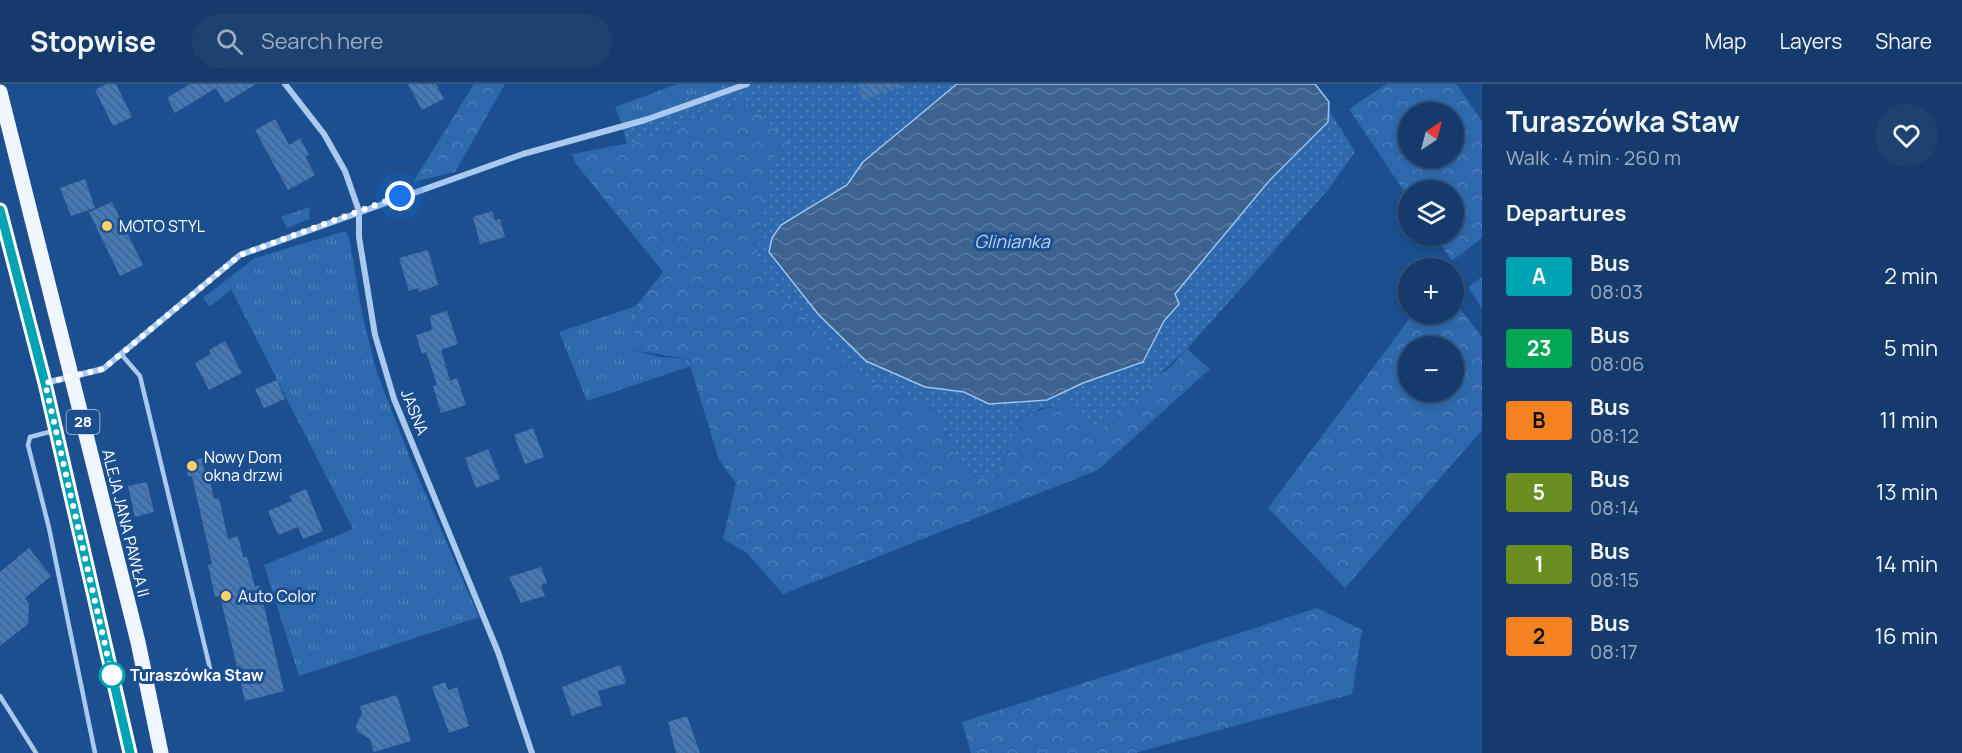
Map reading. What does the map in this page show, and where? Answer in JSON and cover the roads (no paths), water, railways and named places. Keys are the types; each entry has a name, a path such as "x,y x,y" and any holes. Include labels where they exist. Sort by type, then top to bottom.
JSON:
{"main road":[{"name":"ALEJA JANA PAWŁA II","path":"0,92 138,642 160,753"},
{"name":"28","path":"0,210 45,383 130,753"}],"street":[{"name":"JASNA","path":"285,84 324,134 345,171 359,210 359,237 375,335 394,399 498,652 532,753"},
{"path":"45,383 103,369 240,255 359,210 523,154 645,120 747,84"}],"lane":[{"path":"122,354 140,376 213,681"},
{"path":"56,431 30,437 28,444 36,486 49,528 95,753"},
{"path":"0,696 36,753"}],"water":[{"name":"Glinianka","path":"957,84 1315,84 1329,102 1328,122 1269,181 1175,294 1179,304 1164,321 1143,362 1083,383 1047,400 989,404 964,392 925,387 866,361 818,314 769,252 772,238 781,225 847,185 863,162"}],"place":[{"name":"MOTO STYL","path":"107,226"},
{"name":"Nowy Dom okna drzwi","path":"192,466"},
{"name":"Auto Color","path":"226,596"},
{"name":"Turaszówka Staw","path":"112,675"}]}
